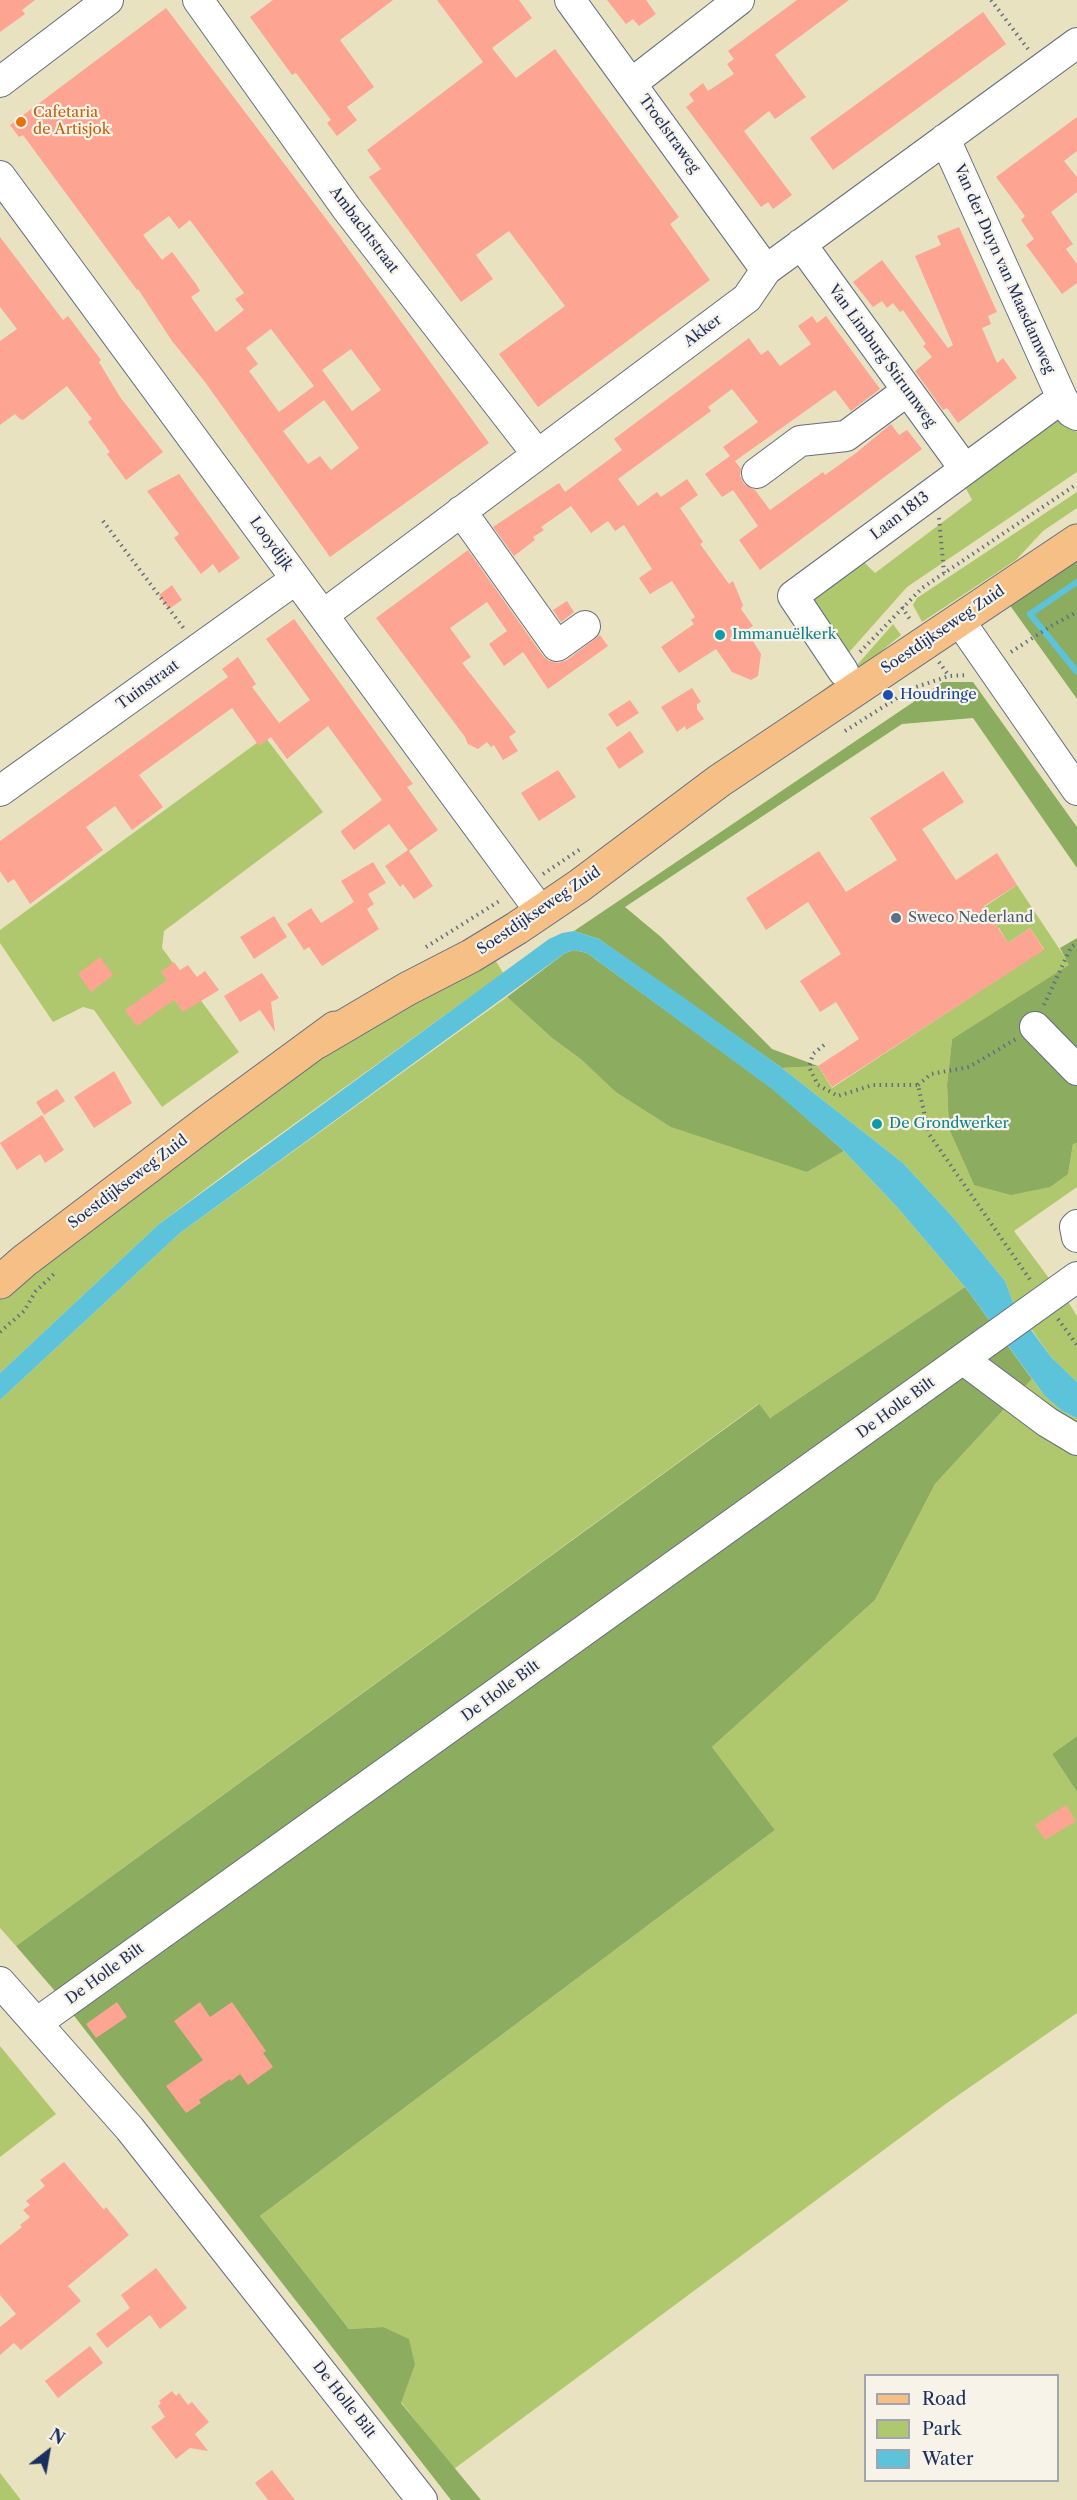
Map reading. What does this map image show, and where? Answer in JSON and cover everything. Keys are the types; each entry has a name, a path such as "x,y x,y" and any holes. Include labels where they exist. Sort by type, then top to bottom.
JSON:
{"main road":[{"name":"Soestdijkseweg Zuid","path":"0,1282 210,1120 317,1042 407,989 485,948 535,904 579,886 719,781 1077,541"}],"street":[{"path":"0,82 108,0"},
{"name":"Ambachtstraat","path":"198,0 347,209 537,454"},
{"name":"Troelstraweg","path":"570,0 766,270"},
{"path":"632,83 739,0"},
{"name":"Akker","path":"323,615 747,298 766,270 1077,43"},
{"name":"Van der Duyn van Maasdamweg","path":"945,139 1070,407"},
{"name":"Looydijk","path":"0,176 535,904"},
{"name":"Van Limburg Stirumweg","path":"801,244 964,468"},
{"path":"757,473 800,441 846,436 907,391"},
{"name":"Laan 1813","path":"843,671 793,596 964,468 1070,407"},
{"path":"461,511 557,646 585,626"},
{"name":"Tuinstraat","path":"0,791 297,579"},
{"path":"959,620 1077,790"},
{"path":"1035,1027 1077,1070"},
{"path":"1077,1225 1075,1227 1077,1237"},
{"path":"1034,1307 1077,1278"},
{"name":"De Holle Bilt","path":"38,2022 1034,1307"},
{"path":"963,1360 1047,1422 1077,1440"},
{"name":"De Holle Bilt","path":"0,1982 38,2022 130,2129 423,2500"}],"path":[{"path":"991,0 1042,69"},
{"name":"Soestdijkseweg Zuid","path":"843,671 911,597 1077,484"},
{"path":"924,498 940,520 944,573"},
{"path":"103,521 199,648"},
{"path":"1025,643 1077,613"},
{"path":"824,1045 813,1054 809,1067 818,1085 837,1096 873,1085 918,1085 929,1134 1034,1307 1077,1345"}],"green space":[{"path":"1055,419 1077,432 1077,472 907,587 844,658 806,597 862,560 875,573 972,500 962,481"},
{"path":"1077,492 1077,508 1043,531 1016,560 922,622 913,605 917,598"},
{"path":"1077,559 1077,699 1009,604"},
{"path":"893,624 901,635 823,699 819,693 857,665"},
{"path":"943,682 973,682 1077,827 1077,868 973,718 902,724 625,907 661,937 772,1049 818,1066 782,1068 599,939 574,931"},
{"path":"265,737 323,812 164,931 162,948 239,1052 162,1107 94,1010 83,1007 53,1022 0,943 0,930"},
{"path":"1017,885 1070,965 952,1039 947,1085 949,1129 974,1185 1068,1174 1073,1144 1077,1143 1077,1187 1014,1231 1051,1281 1015,1308 1005,1281 952,1216 903,1163 782,1068 818,1066 832,1088 1044,949 1030,928 1008,943 999,928 959,924"},
{"path":"1077,938 1077,1143 1073,1144 1068,1174 1050,1187 1011,1195 974,1185 949,1129 947,1085 952,1039 1069,965 1060,948"},
{"path":"574,950 587,953 773,1089 844,1151 807,1172 671,1127 616,1092 507,997 565,953"},
{"path":"490,951 503,973 159,1224 0,1373 0,1298 311,1060"},
{"path":"507,997 552,1038 583,1061 807,1172 844,1151 897,1207 965,1287 770,1418 758,1404 16,1946 0,1928 0,1400 180,1233"},
{"path":"965,1287 1032,1379 935,1484 875,1600 712,1747 775,1830 260,2216 349,2329 383,2327 409,2339 415,2365 401,2403 481,2500 451,2500 54,1990 16,1946 759,1404 770,1418"},
{"path":"1067,1300 1077,1316 1077,1382 1051,1357 1030,1327"},
{"path":"1032,1379 1044,1395 1062,1411 1077,1418 1077,1736 1052,1754 1077,1792 1077,2013 947,2103 454,2469 401,2402 415,2365 383,2327 349,2329 260,2216 775,1830 712,1747 875,1600 935,1484"},
{"path":"1077,1736 1077,1792 1052,1754"},
{"path":"0,2046 56,2114 0,2157"},
{"path":"0,2473 21,2500 0,2500"}],"water":[{"path":"574,931 599,939 683,997 782,1068 903,1163 952,1216 1005,1281 1015,1308 1051,1357 1077,1382 1077,1418 1062,1411 1044,1395 965,1287 897,1207 844,1151 772,1089 587,953 574,950 565,953 180,1233 0,1400 0,1373 159,1224 549,939"}],"building":[{"path":"0,0 35,0 22,10 25,14 0,32"},
{"path":"273,0 393,0 340,40 374,87 347,107 357,120 337,136 327,123 331,120 296,73 292,75 250,17"},
{"path":"437,0 519,0 532,18 492,48 516,78 555,49 679,217 670,224 710,280 538,407 499,354 565,306 509,231 476,255 493,279 461,302 369,177 381,169 367,150 483,62"},
{"path":"607,0 646,0 656,14 639,26 633,19 626,24"},
{"path":"797,0 849,0 775,55 806,97 775,119 769,111 744,131 792,195 773,209 768,202 761,207 686,107 694,101 689,94 703,83 708,91 734,74 727,64 734,59 728,51"},
{"path":"166,8 336,232 489,443 330,557 205,382 172,341 138,289 23,135 19,137 10,125","holes":["169,216 179,229 190,220 244,293 235,299 244,310 216,332 191,297 200,291 172,252 162,260 143,235","271,329 314,386 279,412 249,371 258,364 246,348","351,349 381,390 352,411 322,370","324,400 359,448 331,470 320,456 308,464 283,431"]},
{"path":"983,12 1006,44 833,170 810,138"},
{"path":"1077,117 1077,151 1064,161 1077,177 1077,192 1051,212 1073,244 1066,249 1077,264 1077,283 1062,294 1026,245 1034,239 1021,220 1025,216 996,177"},
{"path":"959,227 997,312 988,316 991,324 982,328 997,363 1003,358 1017,378 958,423 947,408 943,410 915,371 932,357 923,346 926,344 903,310 900,312 893,303 887,308 882,301 873,307 853,282 882,260 948,348 953,345 915,256 941,245 937,236"},
{"path":"0,237 63,320 68,316 101,360 99,362 120,397 163,452 126,480 107,454 110,452 88,422 92,419 67,386 23,420 15,414 0,425 0,341 17,329 0,307"},
{"path":"812,316 817,323 826,316 880,389 851,411 835,390 735,461 741,469 740,476 744,484 755,490 770,510 823,472 825,475 856,453 891,424 899,435 907,430 922,449 760,570 739,540 758,526 733,490 722,497 705,474 730,456 723,447 758,422 732,389 708,407 711,411 618,479 638,506 657,492 661,497 687,479 698,495 680,508 703,542 700,544 729,584 733,581 743,605 741,609 753,626 746,630 761,654 758,676 751,680 732,672 716,649 679,673 661,647 694,624 691,620 695,617 672,581 650,594 639,578 652,569 624,525 615,531 608,521 591,533 571,506 541,527 544,530 533,537 535,540 514,556 493,527 559,483 565,492 622,450 614,439 749,338 761,355 768,350 780,366 811,344 798,326"},
{"path":"179,474 240,558 219,573 213,564 201,574 174,538 179,534 147,491"},
{"path":"468,550 543,656 549,661 558,663 567,660 600,635 608,646 548,689 523,652 504,666 489,644 507,631 487,602 450,628 471,657 462,663 516,732 509,737 518,751 503,760 494,745 491,747 487,742 478,749 468,744 376,618"},
{"path":"172,585 182,600 169,609 159,595"},
{"path":"567,601 574,612 561,622 553,610"},
{"path":"294,619 413,784 407,787 438,830 409,851 433,886 414,899 403,884 400,887 385,866 408,850 389,824 354,850 342,834 341,831 382,800 328,726 287,759 271,737 259,746 232,708 139,775 163,807 132,830 115,806 86,827 103,850 30,904 14,879 8,883 0,871 0,841 228,677 222,669 238,657 256,684 252,687 279,723 310,700 266,639"},
{"path":"692,688 701,702 697,704 697,709 704,719 686,730 685,726 677,732 661,707"},
{"path":"630,700 639,713 617,727 608,714"},
{"path":"630,731 644,752 619,769 606,748"},
{"path":"558,770 576,797 539,821 521,793"},
{"path":"943,771 964,802 922,829 956,880 997,853 1017,885 984,906 1008,943 1030,928 1044,950 832,1087 818,1066 859,1039 836,1002 820,1012 800,981 841,954 808,902 766,930 746,898 819,851 846,892 897,860 870,818"},
{"path":"373,862 386,883 368,894 374,904 367,909 379,929 322,966 309,947 304,950 287,924 311,908 321,923 354,902 341,881"},
{"path":"274,916 287,937 254,959 240,937"},
{"path":"100,957 113,975 91,992 78,974"},
{"path":"174,962 180,970 188,965 197,977 205,971 219,990 183,1012 174,1000 137,1026 125,1010 167,980 161,972"},
{"path":"262,973 279,998 271,1002 275,1032 260,1010 240,1022 224,996"},
{"path":"114,1071 132,1103 94,1128 74,1097"},
{"path":"57,1089 65,1101 44,1115 36,1102"},
{"path":"42,1115 64,1150 45,1163 40,1154 17,1170 0,1143"},
{"path":"1066,1805 1076,1821 1045,1840 1035,1825"},
{"path":"117,2002 127,2017 96,2038 86,2024"},
{"path":"200,2002 210,2017 232,2002 266,2051 263,2053 273,2067 248,2085 240,2074 231,2081 230,2079 199,2100 201,2103 186,2113 166,2086 203,2060 174,2021"},
{"path":"64,2162 104,2210 106,2207 129,2235 68,2286 81,2301 21,2350 14,2343 0,2355 0,2327 16,2314 0,2295 0,2245 22,2227 20,2225 30,2217 23,2210 30,2205 26,2201 45,2186 40,2180"},
{"path":"156,2268 187,2308 160,2329 150,2315 107,2348 96,2334 130,2308 121,2295"},
{"path":"90,2346 103,2363 58,2398 45,2381"},
{"path":"172,2391 176,2396 179,2393 188,2405 192,2402 209,2422 195,2434 208,2451 190,2448 176,2459 151,2427 165,2417 158,2406 161,2403 159,2401"},
{"path":"272,2470 295,2500 268,2500 255,2483"}],"waterway":[{"path":"1077,582 1030,614 1077,672"}],"place":[{"name":"Cafetaria de Artisjok","path":"21,122"},
{"name":"Immanuëlkerk","path":"720,635"},
{"name":"Houdringe","path":"888,695"},
{"name":"Sweco Nederland","path":"896,918"},
{"name":"De Grondwerker","path":"877,1124"}]}
